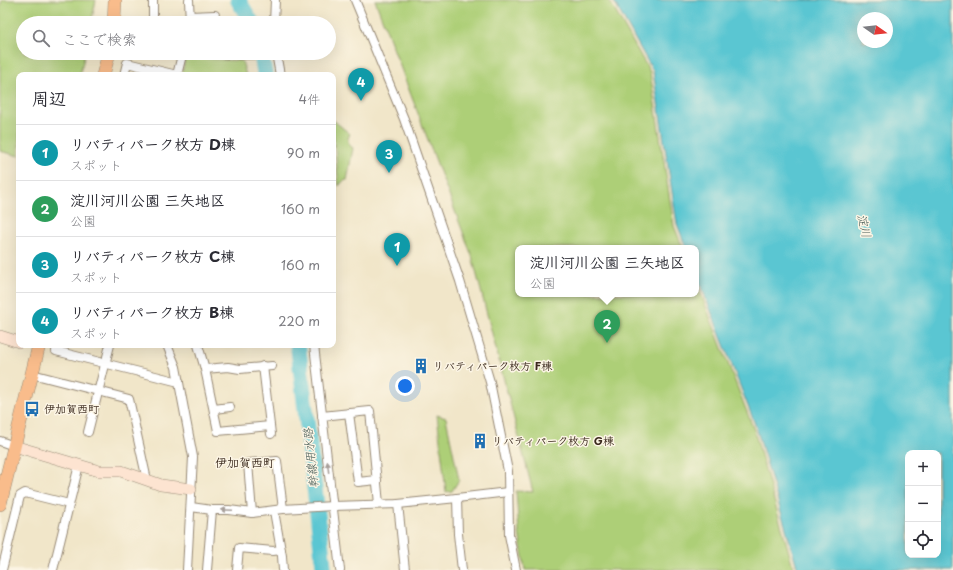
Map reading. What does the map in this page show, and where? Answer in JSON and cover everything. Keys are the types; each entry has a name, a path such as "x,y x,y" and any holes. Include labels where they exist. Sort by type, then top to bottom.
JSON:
{"main road":[{"path":"114,16 115,0"},
{"path":"104,72 107,60"},
{"path":"0,504 32,374 36,348"}],"street":[{"path":"153,0 153,16"},
{"path":"189,0 190,16"},
{"path":"274,16 275,0"},
{"path":"354,0 404,119 460,281 490,382 508,471 509,535 516,570"},
{"path":"210,16 215,15"},
{"path":"178,72 181,60"},
{"path":"277,60 279,72"},
{"path":"125,72 127,63 164,72"},
{"path":"0,336 16,341"},
{"path":"57,348 56,351 179,382"},
{"path":"88,432 109,348"},
{"path":"168,348 176,367 193,457 187,570"},
{"path":"199,348 205,369 218,431 270,430 268,366 240,369 228,367 205,369"},
{"path":"314,348 340,570"},
{"path":"32,374 129,399 147,480"},
{"path":"214,409 230,407"},
{"path":"322,416 370,411 379,504"},
{"path":"350,413 358,482 377,480"},
{"path":"0,441 99,471 120,471 161,485 191,489"},
{"path":"252,513 248,463 277,461 283,510"},
{"path":"53,570 79,465"},
{"path":"191,507 252,513 333,506 398,504 508,492"},
{"path":"2,570 20,496 25,493 69,504"},
{"path":"457,498 458,534 462,570"},
{"path":"398,504 405,570"},
{"path":"207,570 212,510"},
{"path":"274,511 283,570"},
{"path":"237,570 239,548 281,550"}],"green space":[{"path":"2,0 96,0 93,16 16,16 16,60 83,60 81,72 16,72 16,155 0,151 0,8"},
{"path":"375,0 609,0 650,72 674,226 682,245 515,245 515,297 699,297 699,289 754,430 794,570 525,570 519,532 516,491 533,492 472,256"},
{"path":"185,60 229,60 242,61 245,72 182,72"},
{"path":"336,122 350,134 348,142 353,148 347,180 343,181 339,186 336,158"},
{"path":"437,415 446,418 459,480 452,491 446,492"}],"water":[{"name":"淀川","path":"613,0 953,0 953,570 798,570 756,427 699,281 699,245 685,245 677,224 653,71"}],"waterway":[{"name":"幹線用水路","path":"238,0 248,16"},
{"name":"幹線用水路","path":"262,60 264,72"},
{"name":"幹線用水路","path":"298,348 324,570"}],"place":[{"name":"リバティパーク枚方 B棟","path":"361,101"},
{"name":"リバティパーク枚方 C棟","path":"389,173"},
{"name":"リバティパーク枚方 D棟","path":"397,266"},
{"name":"淀川河川公園 三矢地区","path":"607,343"},
{"name":"リバティパーク枚方 F棟","path":"421,366"},
{"name":"伊加賀西町","path":"32,409"},
{"name":"リバティパーク枚方 G棟","path":"480,441"}],"district":[{"name":"伊加賀西町","path":"245,463"}]}
